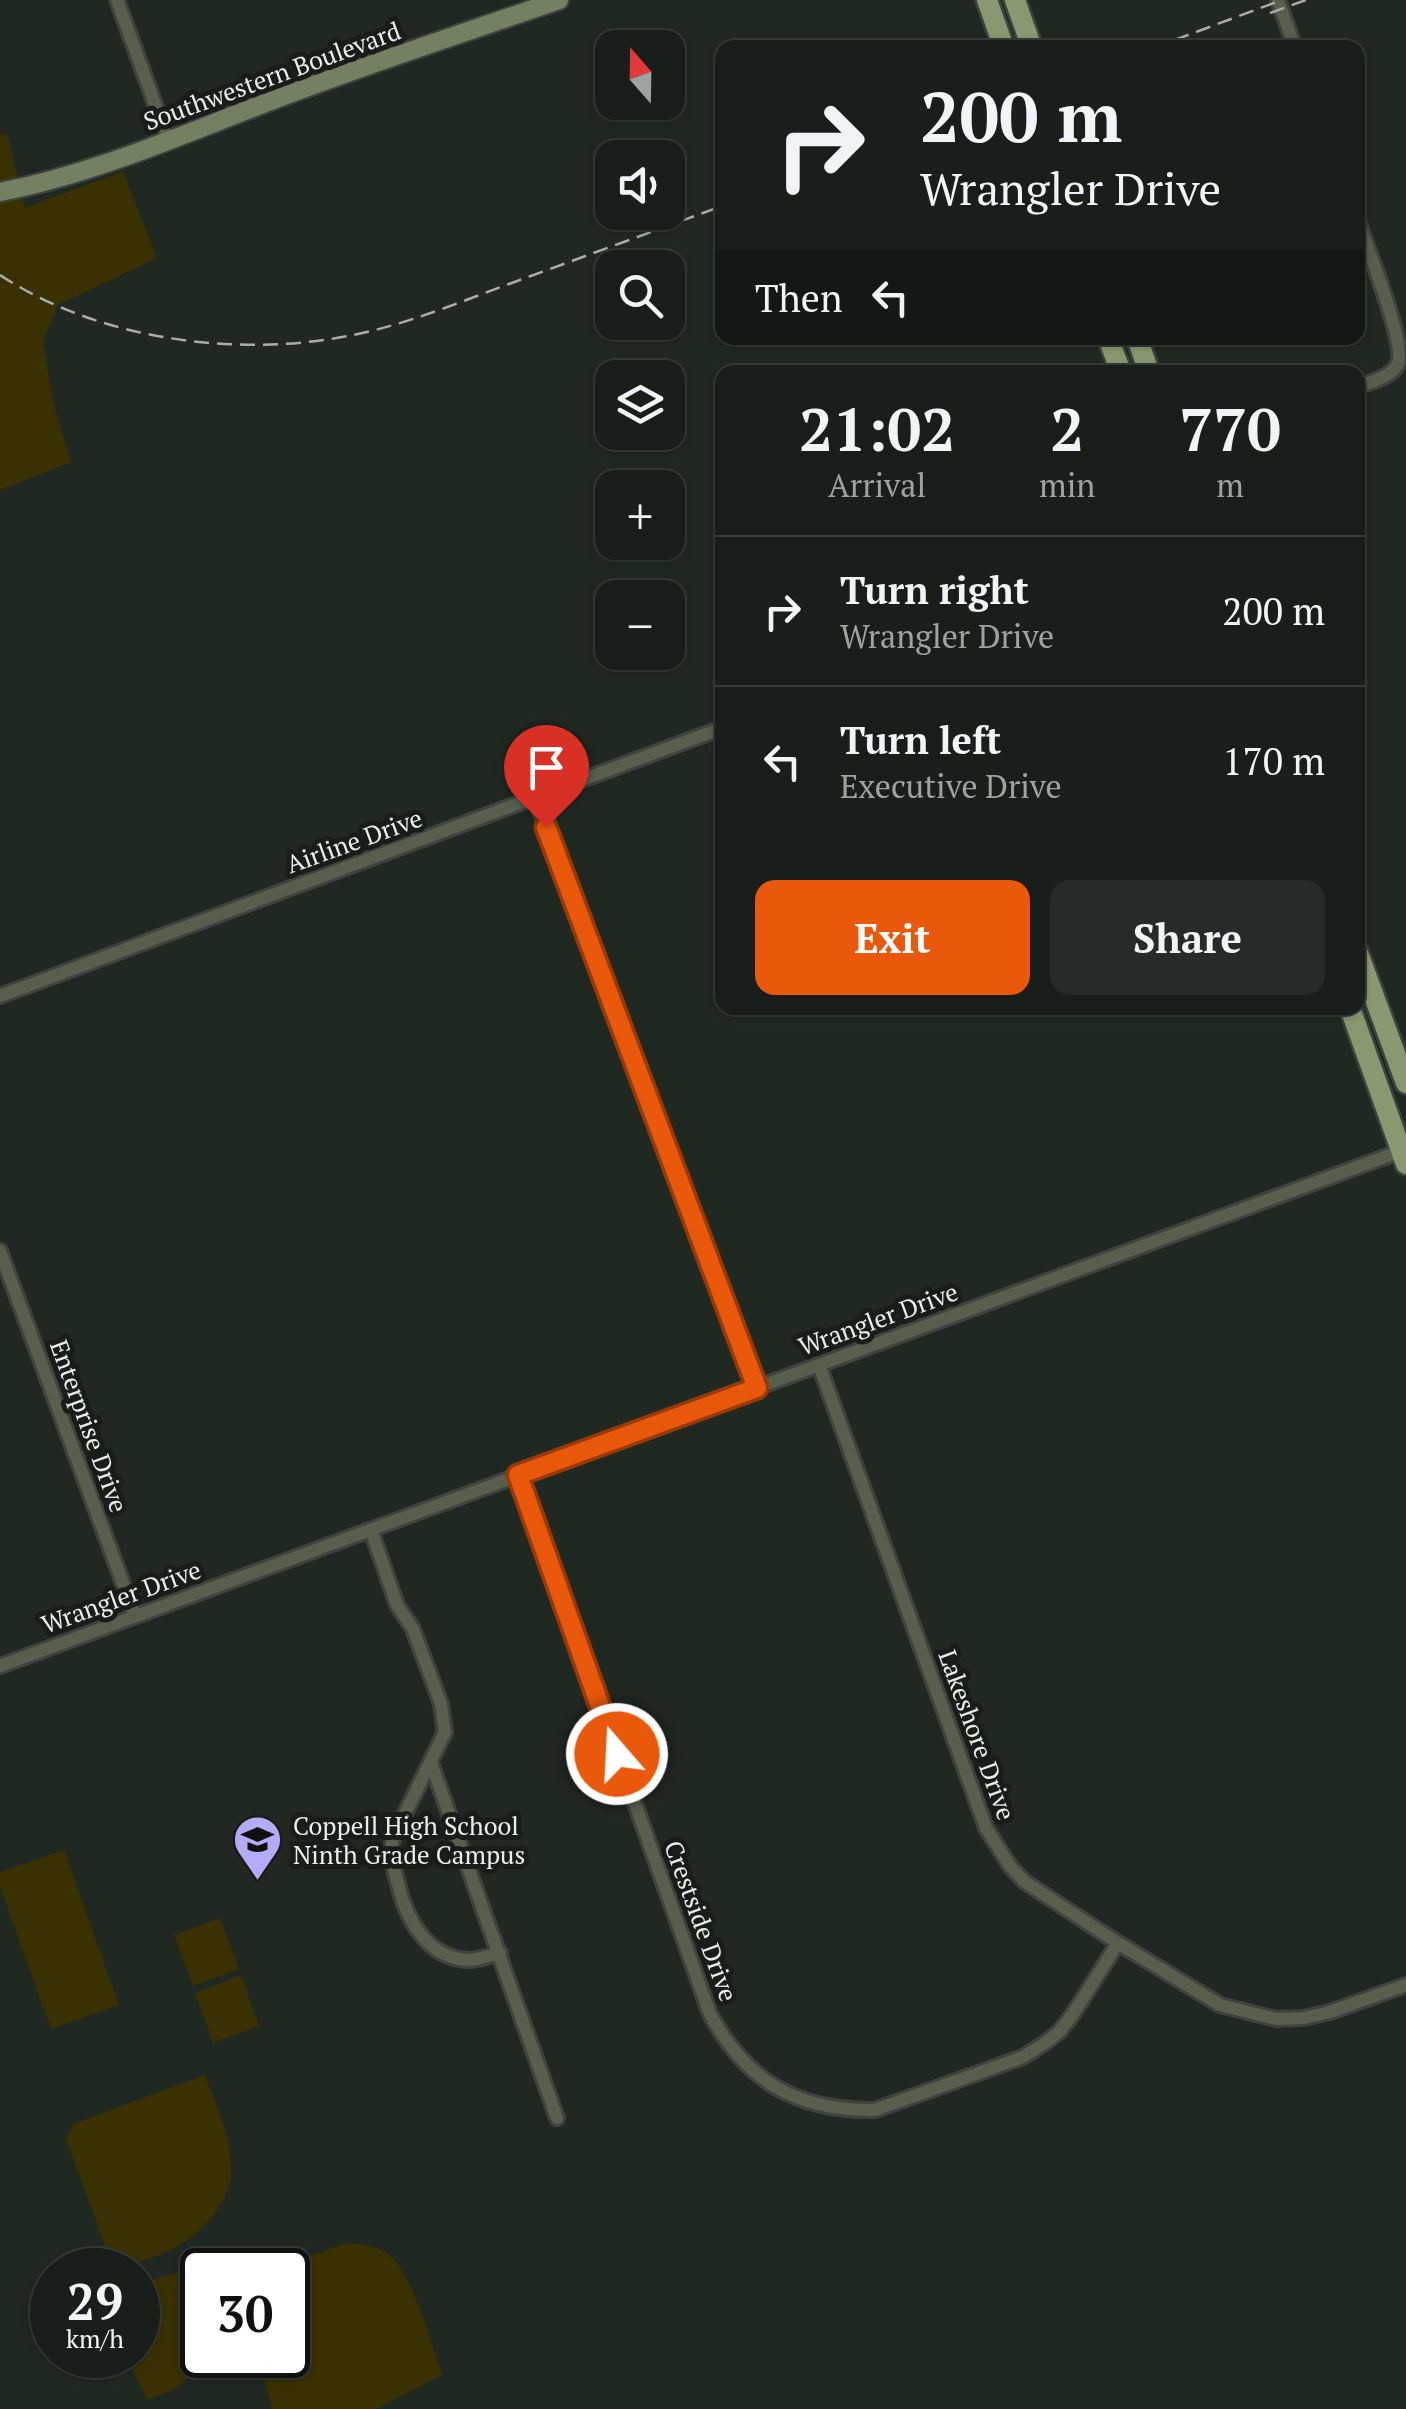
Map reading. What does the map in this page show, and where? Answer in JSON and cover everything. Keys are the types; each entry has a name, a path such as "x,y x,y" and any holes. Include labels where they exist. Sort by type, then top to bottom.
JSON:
{"main road":[{"path":"987,0 1001,40"},
{"path":"1015,0 1029,40"},
{"path":"1365,971 1406,1083"},
{"path":"1353,1015 1405,1153"}],"street":[{"path":"117,0 168,140"},
{"name":"Southwestern Boulevard","path":"7,191 168,140 559,0"},
{"path":"1278,0 1292,40"},
{"path":"1365,240 1402,352 1389,375 1365,384"},
{"name":"Airline Drive","path":"0,996 715,731"},
{"path":"536,798 757,1388"},
{"name":"Wrangler Drive","path":"0,1666 1405,1153"},
{"name":"Enterprise Drive","path":"0,1251 135,1616"},
{"name":"Lakeshore Drive","path":"818,1365 986,1828 994,1845 1024,1882 1220,2005 1276,2019 1304,2018 1406,1985"},
{"name":"Crestside Drive","path":"518,1475 710,2014 725,2041 764,2080 822,2106 875,2110 1022,2056 1058,2032 1118,1944"},
{"path":"371,1530 397,1605 413,1630 441,1704 444,1732 390,1848 400,1894 414,1928 431,1946 470,1960 500,1952"},
{"path":"431,1763 557,2118"}],"shaded area":[{"path":"0,134 8,136 25,208 123,171 157,258 58,305 43,341 53,402 71,462 0,490"},
{"path":"64,1850 119,2005 51,2029 0,1887 0,1872"},
{"path":"220,1918 239,1969 193,1986 174,1935"},
{"path":"241,1975 259,2026 213,2043 195,1993"},
{"path":"205,2075 229,2147 231,2172 227,2192 204,2226 170,2250 160,2254 160,2248 106,2248 66,2139 73,2124"},
{"path":"346,2243 375,2247 395,2261 420,2308 442,2375 376,2409 272,2409 264,2378 310,2378 310,2256"},
{"path":"180,2272 180,2378 188,2378 147,2400 137,2378 160,2378 160,2277"}],"railway":[{"path":"1174,40 1282,0"},
{"path":"1270,13 1306,0"},
{"path":"0,275 39,298 82,316 173,339 267,345 313,341 416,318 715,209"}],"place":[{"name":"Coppell High School Ninth Grade Campus","path":"258,1882"}],"route":[{"path":"546,827 757,1388 518,1475 617,1754"}]}
